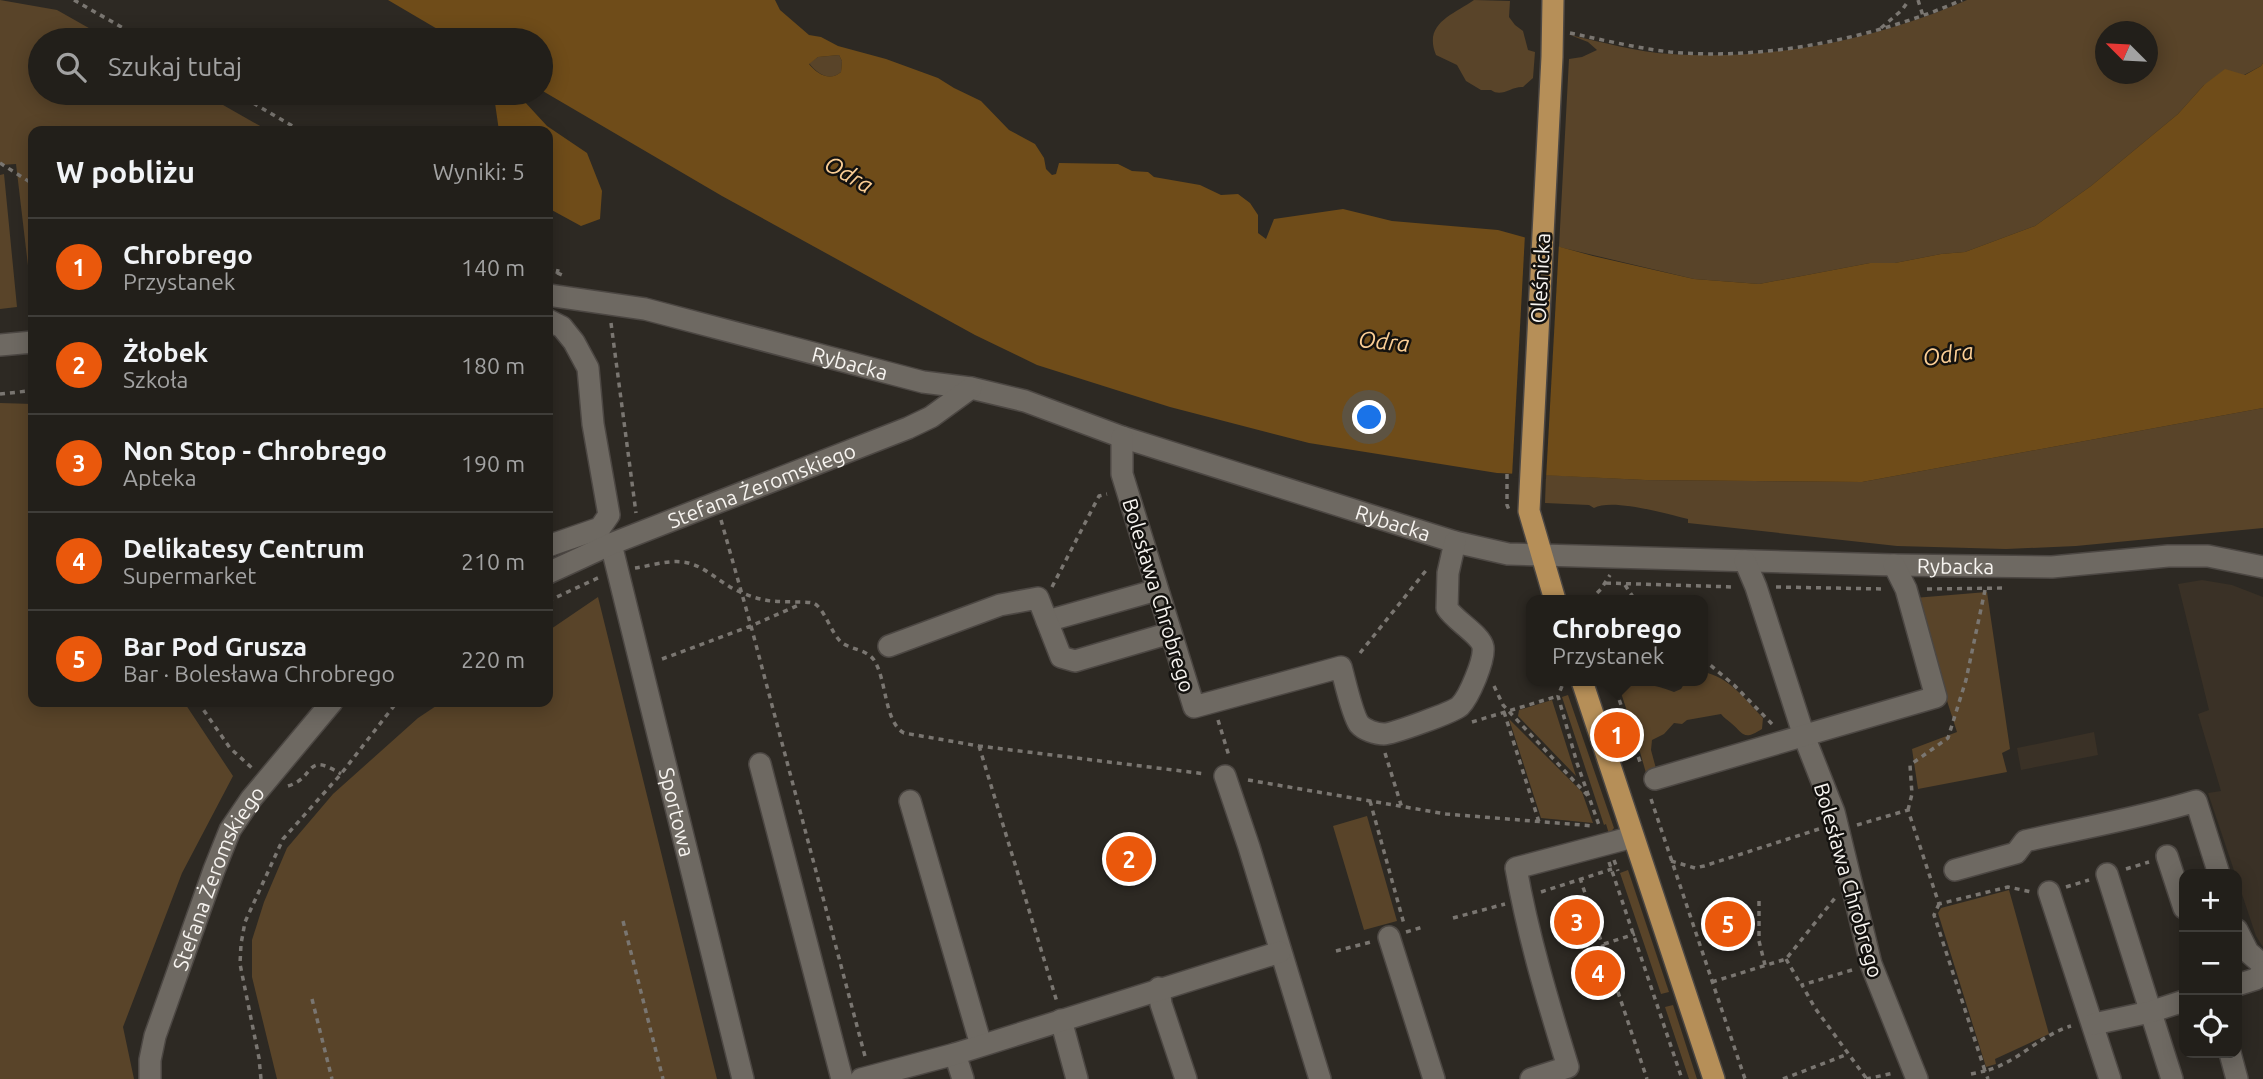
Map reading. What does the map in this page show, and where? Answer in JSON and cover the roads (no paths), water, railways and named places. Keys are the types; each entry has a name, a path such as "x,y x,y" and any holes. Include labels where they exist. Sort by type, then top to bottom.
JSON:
{"main road":[{"name":"Oleśnicka","path":"1541,555 1529,511 1529,485 1553,0"},
{"path":"1541,555 1553,595"},
{"path":"1575,686 1633,837 1714,1079"}],"street":[{"name":"Rybacka","path":"553,296 645,309 923,382 971,388 1025,401 1122,438 1455,542 1508,554 2052,567 2168,556 2208,556 2263,567"},
{"path":"553,322 562,327 574,342 588,368 593,424 609,515 600,528 553,544"},
{"path":"0,345 28,342"},
{"name":"Stefana Żeromskiego","path":"553,571 611,544 908,428 931,417 971,388"},
{"name":"Bolesława Chrobrego","path":"1122,438 1122,474 1194,707 1341,667 1359,723 1368,730 1387,734 1460,706 1473,684 1483,657 1483,644"},
{"path":"1455,542 1446,590 1447,608 1483,644 1501,657"},
{"name":"Sportowa","path":"611,544 743,1079"},
{"name":"Bolesława Chrobrego","path":"1745,561 1756,587 1799,738 1842,825 1839,853 1854,889 1871,964 1917,1079"},
{"path":"1655,779 1936,697 1906,589 1894,565"},
{"path":"1047,621 1157,590"},
{"path":"889,646 1000,605 1038,598 1061,657 1075,661 1170,633"},
{"name":"Stefana Żeromskiego","path":"150,1079 155,1036 230,830 251,799 328,707"},
{"path":"760,764 842,1079"},
{"path":"1230,777 1320,1079"},
{"path":"910,801 981,1045"},
{"path":"1955,870 2016,853 2025,841 2152,814 2196,801 2217,869"},
{"path":"1531,1079 1568,1068 1542,980 1521,899 1516,868 1633,837"},
{"path":"2167,856 2179,893"},
{"path":"2108,874 2172,1079"},
{"path":"2049,892 2110,1079"},
{"path":"2238,932 2248,952 2263,965"},
{"path":"1398,934 1434,1079"},
{"path":"866,1078 955,1054 1060,1013 1159,988 1280,952"},
{"path":"2242,983 2256,979 2263,972"},
{"path":"1159,988 1161,1004 1186,1079"},
{"path":"2094,1024 2179,1003"},
{"path":"1060,1013 1077,1079"},
{"path":"955,1054 963,1079"},
{"path":"2231,1058 2237,1079"}],"water":[{"name":"Odra","path":"388,0 775,0 780,10 809,35 938,78 981,101 1009,130 1035,144 1044,158 1046,169 1052,175 1056,174 1059,163 1118,164 1132,171 1148,172 1154,177 1200,185 1221,195 1238,194 1250,203 1258,215 1258,233 1266,239 1274,219 1343,209 1392,221 1498,230 1593,256 1694,279 1759,284 1870,263 1895,263 1965,252 2035,226 2091,186 2178,114 2204,85 2225,69 2245,75 2263,63 2263,408 1862,482 1645,480 1497,473 1309,443 1170,407 1037,365 975,335 722,196 553,97 553,28 436,28","holes":["839,55 842,61 841,72 828,76 820,74 809,64 818,57"]},
{"path":"495,105 528,105 547,126 498,126"},
{"path":"553,130 587,153 602,191 600,219 581,226 553,211"}],"place":[{"name":"Chrobrego","path":"1617,735"},
{"name":"Żłobek","path":"1129,859"},
{"name":"Non Stop - Chrobrego","path":"1577,922"},
{"name":"Bar Pod Grusza","path":"1728,924"},
{"name":"Delikatesy Centrum","path":"1598,973"}]}
